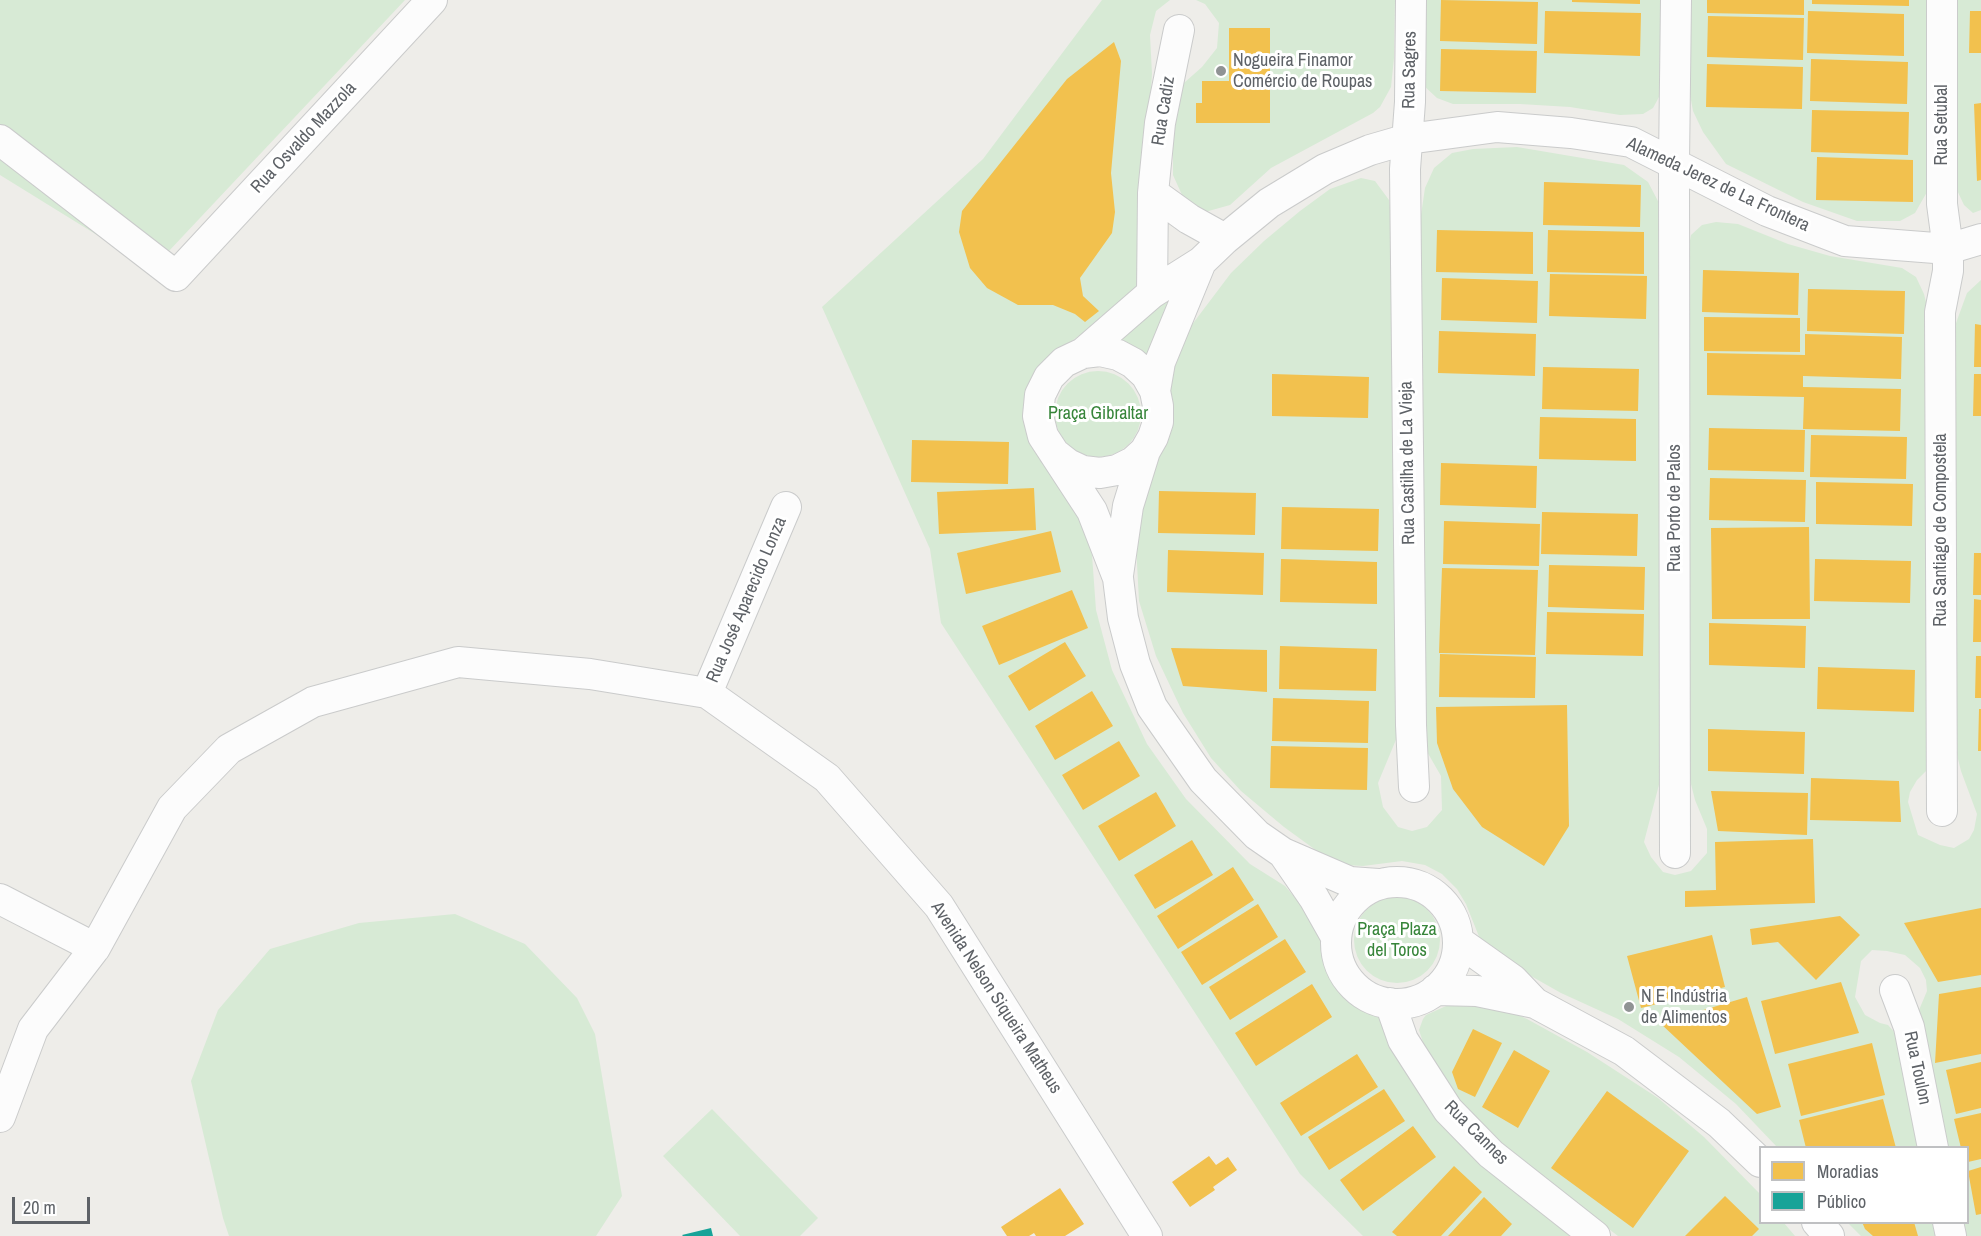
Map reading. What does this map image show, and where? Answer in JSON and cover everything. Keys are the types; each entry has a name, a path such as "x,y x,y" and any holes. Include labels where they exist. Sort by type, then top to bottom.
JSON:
{"street":[{"name":"Rua Osvaldo Mazzola","path":"0,140 176,276 432,0"},
{"name":"Rua Sagres","path":"1408,139 1411,0"},
{"name":"Rua Porto de Palos","path":"1675,854 1674,163 1676,0"},
{"name":"Rua Setubal","path":"1942,0 1942,204 1948,249"},
{"name":"Rua Cadiz","path":"1152,293 1153,193 1160,123 1179,30"},
{"name":"Alameda Jerez de La Frontera","path":"1083,353 1152,293 1201,262 1269,203 1325,169 1370,150 1408,139 1497,127 1631,141 1767,211 1845,241 1948,249 1981,239"},
{"name":"Rua Castilha de La Vieja","path":"1408,139 1405,169 1411,724 1414,787"},
{"path":"1153,193 1189,219 1225,239"},
{"name":"Rua Santiago de Compostela","path":"1942,811 1940,312 1948,271 1948,249"},
{"name":"Alameda Jerez de La Frontera","path":"1155,391 1160,362 1201,262"},
{"path":"1118,578 1128,506 1145,451 1158,422 1158,406 1155,391 1146,375 1133,363 1118,355 1100,351 1083,353 1064,362 1049,377 1040,395 1038,416 1043,436 1092,512 1118,578 1123,618 1132,652 1152,707 1203,780 1257,835 1283,853 1350,882 1410,883 1438,898 1449,911 1455,925 1458,941 1452,969 1445,981 1435,990 1414,1002 1390,1003 1375,1000 1361,992 1341,968 1336,937 1340,920 1349,904 1362,892 1378,884"},
{"path":"1054,453 1076,468 1100,473 1117,470 1133,462 1145,451"},
{"name":"Rua José Aparecido Lonza","path":"707,693 786,507"},
{"name":"Avenida Nelson Siqueira Matheus","path":"0,1117 33,1029 95,948 172,808 229,749 313,702 458,662 590,674 707,693 827,778 939,906 1147,1236"},
{"path":"1283,853 1314,898 1336,937"},
{"path":"0,899 95,948"},
{"path":"1458,941 1513,980 1535,1003"},
{"path":"1435,990 1477,991 1535,1003 1624,1051 1719,1123 1759,1160"},
{"name":"Rua Toulon","path":"1895,990 1909,1027 1933,1146"},
{"name":"Rua Cannes","path":"1390,1003 1403,1040 1448,1110 1491,1154 1595,1236"},
{"path":"1819,1224 1829,1236"}],"green space":[{"path":"0,0 405,0 152,269 0,175"},
{"path":"1102,0 1170,0 1156,11 1150,35 1152,74 1138,281 1132,297 1058,351 1029,392 1084,526 1092,555 1096,610 1112,670 1147,744 1186,799 1250,864 1285,886 1315,921 1331,977 1349,1003 1381,1017 1571,1236 1363,1236 1300,1174 941,623 930,549 822,307 983,159"},
{"path":"1196,0 1395,0 1391,87 1380,107 1373,113 1271,168 1230,205 1205,212 1187,206 1173,175 1173,106 1176,90 1202,67 1217,48 1219,23 1205,4"},
{"path":"1423,0 1661,0 1659,97 1653,108 1643,114 1620,115 1570,107 1453,104 1437,98 1423,85"},
{"path":"1689,0 1933,0 1927,192 1915,213 1900,221 1857,221 1803,202 1726,164 1703,132 1693,111 1689,89"},
{"path":"1957,0 1981,0 1981,210 1973,213 1964,205 1955,186"},
{"path":"1517,147 1624,165 1648,182 1659,203 1661,777 1644,842 1651,857 1663,872 1675,875 1691,871 1707,853 1707,829 1695,800 1689,776 1688,249 1691,235 1702,225 1716,222 1738,224 1788,244 1830,256 1902,268 1916,277 1924,294 1927,306 1929,768 1917,780 1910,792 1908,802 1918,835 1940,845 1954,848 1969,839 1974,830 1977,814 1955,747 1952,334 1967,293 1981,280 1981,1236 1961,1236 1958,1224 1969,1224 1969,1146 1943,1146 1919,1022 1919,1010 1927,991 1926,980 1920,968 1905,955 1872,950 1861,961 1855,997 1865,1015 1888,1025 1896,1034 1924,1146 1776,1146 1736,1104 1679,1057 1618,1019 1561,993 1499,958 1482,944 1466,904 1457,889 1442,874 1425,865 1402,861 1363,866 1346,865 1317,851 1284,827 1241,791 1211,758 1183,713 1156,656 1139,601 1135,526 1153,462 1170,434 1173,415 1168,379 1191,326 1231,273 1300,211 1330,189 1361,178 1375,181 1389,200 1394,235 1400,730 1378,783 1383,807 1398,827 1412,831 1427,827 1442,810 1441,776 1422,743 1420,727 1421,215 1425,188 1434,168 1452,153 1473,149"},
{"path":"1181,287 1146,362 1139,352 1121,340"},
{"name":"Praça Gibraltar","path":"1098,371 1115,374 1129,383 1138,397 1141,414 1138,431 1129,445 1115,454 1098,457 1081,454 1067,445 1058,431 1055,414 1058,397 1067,383 1081,374"},
{"name":"Praça Plaza del Toros","path":"1397,897 1413,901 1427,910 1436,924 1440,940 1436,956 1427,970 1413,979 1397,983 1381,979 1367,970 1358,956 1354,940 1358,924 1367,910 1381,901"},
{"path":"455,914 525,944 577,998 595,1034 622,1196 596,1236 229,1236 191,1081 218,1010 270,949 359,923"},
{"path":"1464,998 1501,1007 1587,1052 1658,1098 1704,1137 1759,1193 1759,1224 1785,1224 1795,1236 1618,1236 1498,1144 1457,1099 1430,1064 1419,1030 1426,1015"},
{"path":"712,1109 818,1218 800,1236 740,1236 663,1156"},
{"path":"1849,1224 1938,1224 1936,1236 1861,1236"}],"building: Moradias":[{"path":"1441,0 1538,2 1537,44 1440,41"},
{"path":"1572,0 1640,0 1640,4 1572,2"},
{"path":"1707,0 1804,0 1804,15 1707,13"},
{"path":"1812,0 1909,0 1909,6 1812,4"},
{"path":"1545,11 1641,13 1640,56 1544,53"},
{"path":"1808,11 1904,14 1904,56 1807,53"},
{"path":"1970,11 1981,11 1981,53 1969,53"},
{"path":"1708,16 1804,18 1803,60 1707,57"},
{"path":"1229,28 1270,28 1270,123 1196,123 1196,103 1202,103 1202,81 1229,81"},
{"path":"1114,42 1121,61 1111,173 1115,212 1112,233 1080,278 1083,296 1099,311 1085,322 1075,314 1053,305 1018,305 987,288 970,268 959,232 962,211 1067,79"},
{"path":"1441,49 1537,51 1536,93 1440,91"},
{"path":"1811,59 1908,62 1907,104 1810,101"},
{"path":"1707,64 1803,67 1802,109 1706,107"},
{"path":"1981,103 1981,180 1977,181 1974,104"},
{"path":"1812,110 1909,112 1908,155 1811,152"},
{"path":"1817,157 1913,160 1913,202 1816,200"},
{"path":"1544,182 1641,185 1640,227 1543,225"},
{"path":"1437,230 1533,232 1533,274 1436,272"},
{"path":"1548,230 1644,232 1644,274 1547,272"},
{"path":"1703,270 1799,273 1798,315 1702,312"},
{"path":"1550,274 1647,276 1646,319 1549,316"},
{"path":"1442,278 1538,281 1537,323 1441,320"},
{"path":"1808,289 1905,291 1904,334 1807,331"},
{"path":"1704,317 1800,318 1800,352 1704,351"},
{"path":"1975,324 1981,325 1981,367 1974,367"},
{"path":"1439,331 1536,334 1535,376 1438,373"},
{"path":"1805,334 1902,337 1901,379 1803,376 1803,387 1901,389 1900,431 1803,429 1804,397 1707,395 1707,353 1805,355"},
{"path":"1543,367 1639,369 1638,411 1542,409"},
{"path":"1272,374 1369,377 1368,418 1272,416"},
{"path":"1974,374 1981,374 1981,416 1973,416"},
{"path":"1540,417 1636,419 1636,461 1539,459"},
{"path":"1709,428 1805,430 1804,472 1708,470"},
{"path":"1811,435 1907,437 1906,479 1810,477"},
{"path":"912,440 1009,442 1008,484 911,482"},
{"path":"1441,463 1537,466 1536,508 1440,505"},
{"path":"1710,478 1806,480 1805,522 1709,520"},
{"path":"1816,482 1913,484 1912,526 1816,524"},
{"path":"1034,488 1036,530 939,534 937,492"},
{"path":"1159,491 1256,493 1255,535 1158,533"},
{"path":"1282,507 1379,509 1378,551 1281,549"},
{"path":"1542,512 1638,514 1637,556 1541,554"},
{"path":"1444,521 1540,524 1539,566 1443,564"},
{"path":"1809,527 1810,619 1712,619 1711,528"},
{"path":"1051,531 1061,572 966,594 957,553"},
{"path":"1168,550 1264,553 1263,595 1167,592"},
{"path":"1974,553 1981,553 1981,595 1973,595"},
{"path":"1281,559 1377,562 1377,604 1280,602"},
{"path":"1815,559 1911,561 1910,603 1814,601"},
{"path":"1549,565 1645,567 1644,610 1548,607"},
{"path":"1442,568 1538,570 1535,655 1439,653"},
{"path":"1072,590 1088,628 999,665 982,626"},
{"path":"1974,599 1981,600 1981,642 1973,642"},
{"path":"1547,612 1644,614 1643,656 1546,654"},
{"path":"1709,623 1806,626 1805,668 1709,665"},
{"path":"1065,642 1086,676 1029,711 1008,676"},
{"path":"1280,646 1377,649 1376,691 1279,689"},
{"path":"1171,648 1267,650 1267,692 1183,686"},
{"path":"1440,654 1536,657 1535,698 1439,697"},
{"path":"1976,656 1981,656 1981,698 1975,698"},
{"path":"1818,667 1915,670 1914,712 1817,709"},
{"path":"1092,691 1113,726 1055,760 1035,726"},
{"path":"1273,698 1369,701 1368,743 1272,741"},
{"path":"1567,705 1569,826 1544,866 1482,827 1453,789 1437,743 1436,707"},
{"path":"1979,709 1981,709 1981,751 1978,751"},
{"path":"1708,729 1805,732 1804,774 1708,771"},
{"path":"1119,741 1140,776 1083,810 1062,775"},
{"path":"1271,746 1368,748 1367,790 1270,788"},
{"path":"1811,778 1899,781 1901,822 1810,820"},
{"path":"1711,791 1808,793 1807,835 1718,831"},
{"path":"1156,792 1176,826 1119,861 1098,826"},
{"path":"1813,839 1815,903 1685,907 1685,891 1716,890 1715,842"},
{"path":"1192,840 1213,875 1155,909 1134,875"},
{"path":"1233,867 1254,900 1178,949 1157,916"},
{"path":"1258,904 1278,937 1202,985 1181,952"},
{"path":"1981,908 1981,975 1938,982 1904,923"},
{"path":"1840,916 1860,935 1816,980 1778,942 1752,945 1750,929"},
{"path":"1712,935 1725,987 1641,1008 1627,956"},
{"path":"1285,939 1306,972 1230,1020 1209,987"},
{"path":"1841,982 1859,1033 1775,1054 1761,1001"},
{"path":"1312,984 1332,1017 1256,1066 1235,1033"},
{"path":"1981,987 1981,1054 1935,1063 1939,994"},
{"path":"1747,997 1781,1107 1757,1114 1660,1023"},
{"path":"1473,1029 1502,1043 1475,1097 1458,1089 1452,1072"},
{"path":"1872,1043 1885,1095 1801,1116 1788,1064"},
{"path":"1514,1050 1550,1071 1518,1128 1482,1107"},
{"path":"1357,1054 1378,1087 1301,1136 1280,1103"},
{"path":"1981,1062 1981,1108 1956,1114 1946,1070"},
{"path":"1384,1089 1405,1121 1329,1170 1308,1137"},
{"path":"1607,1091 1689,1151 1633,1228 1551,1168"},
{"path":"1883,1099 1895,1146 1806,1146 1799,1120"},
{"path":"1981,1113 1981,1159 1969,1162 1969,1146 1961,1146 1954,1119"},
{"path":"1413,1126 1436,1157 1363,1211 1340,1180"},
{"path":"1209,1156 1216,1165 1228,1157 1237,1170 1213,1187 1215,1190 1190,1207 1172,1182"},
{"path":"1454,1166 1482,1192 1441,1236 1397,1236 1392,1232"},
{"path":"1981,1167 1981,1214 1976,1215 1969,1171"},
{"path":"1060,1188 1084,1224 1065,1236 1036,1236 1034,1233 1029,1236 1007,1236 1001,1227"},
{"path":"1725,1196 1759,1229 1752,1236 1685,1236"},
{"path":"1484,1197 1512,1224 1501,1236 1448,1236"},
{"path":"1863,1224 1915,1224 1918,1236 1873,1236"}],"building: Público":[{"path":"711,1228 713,1236 682,1235"}],"place":[{"name":"Nogueira Finamor Comércio de Roupas","path":"1221,71"},
{"name":"N E Indústria de Alimentos","path":"1629,1007"}]}
